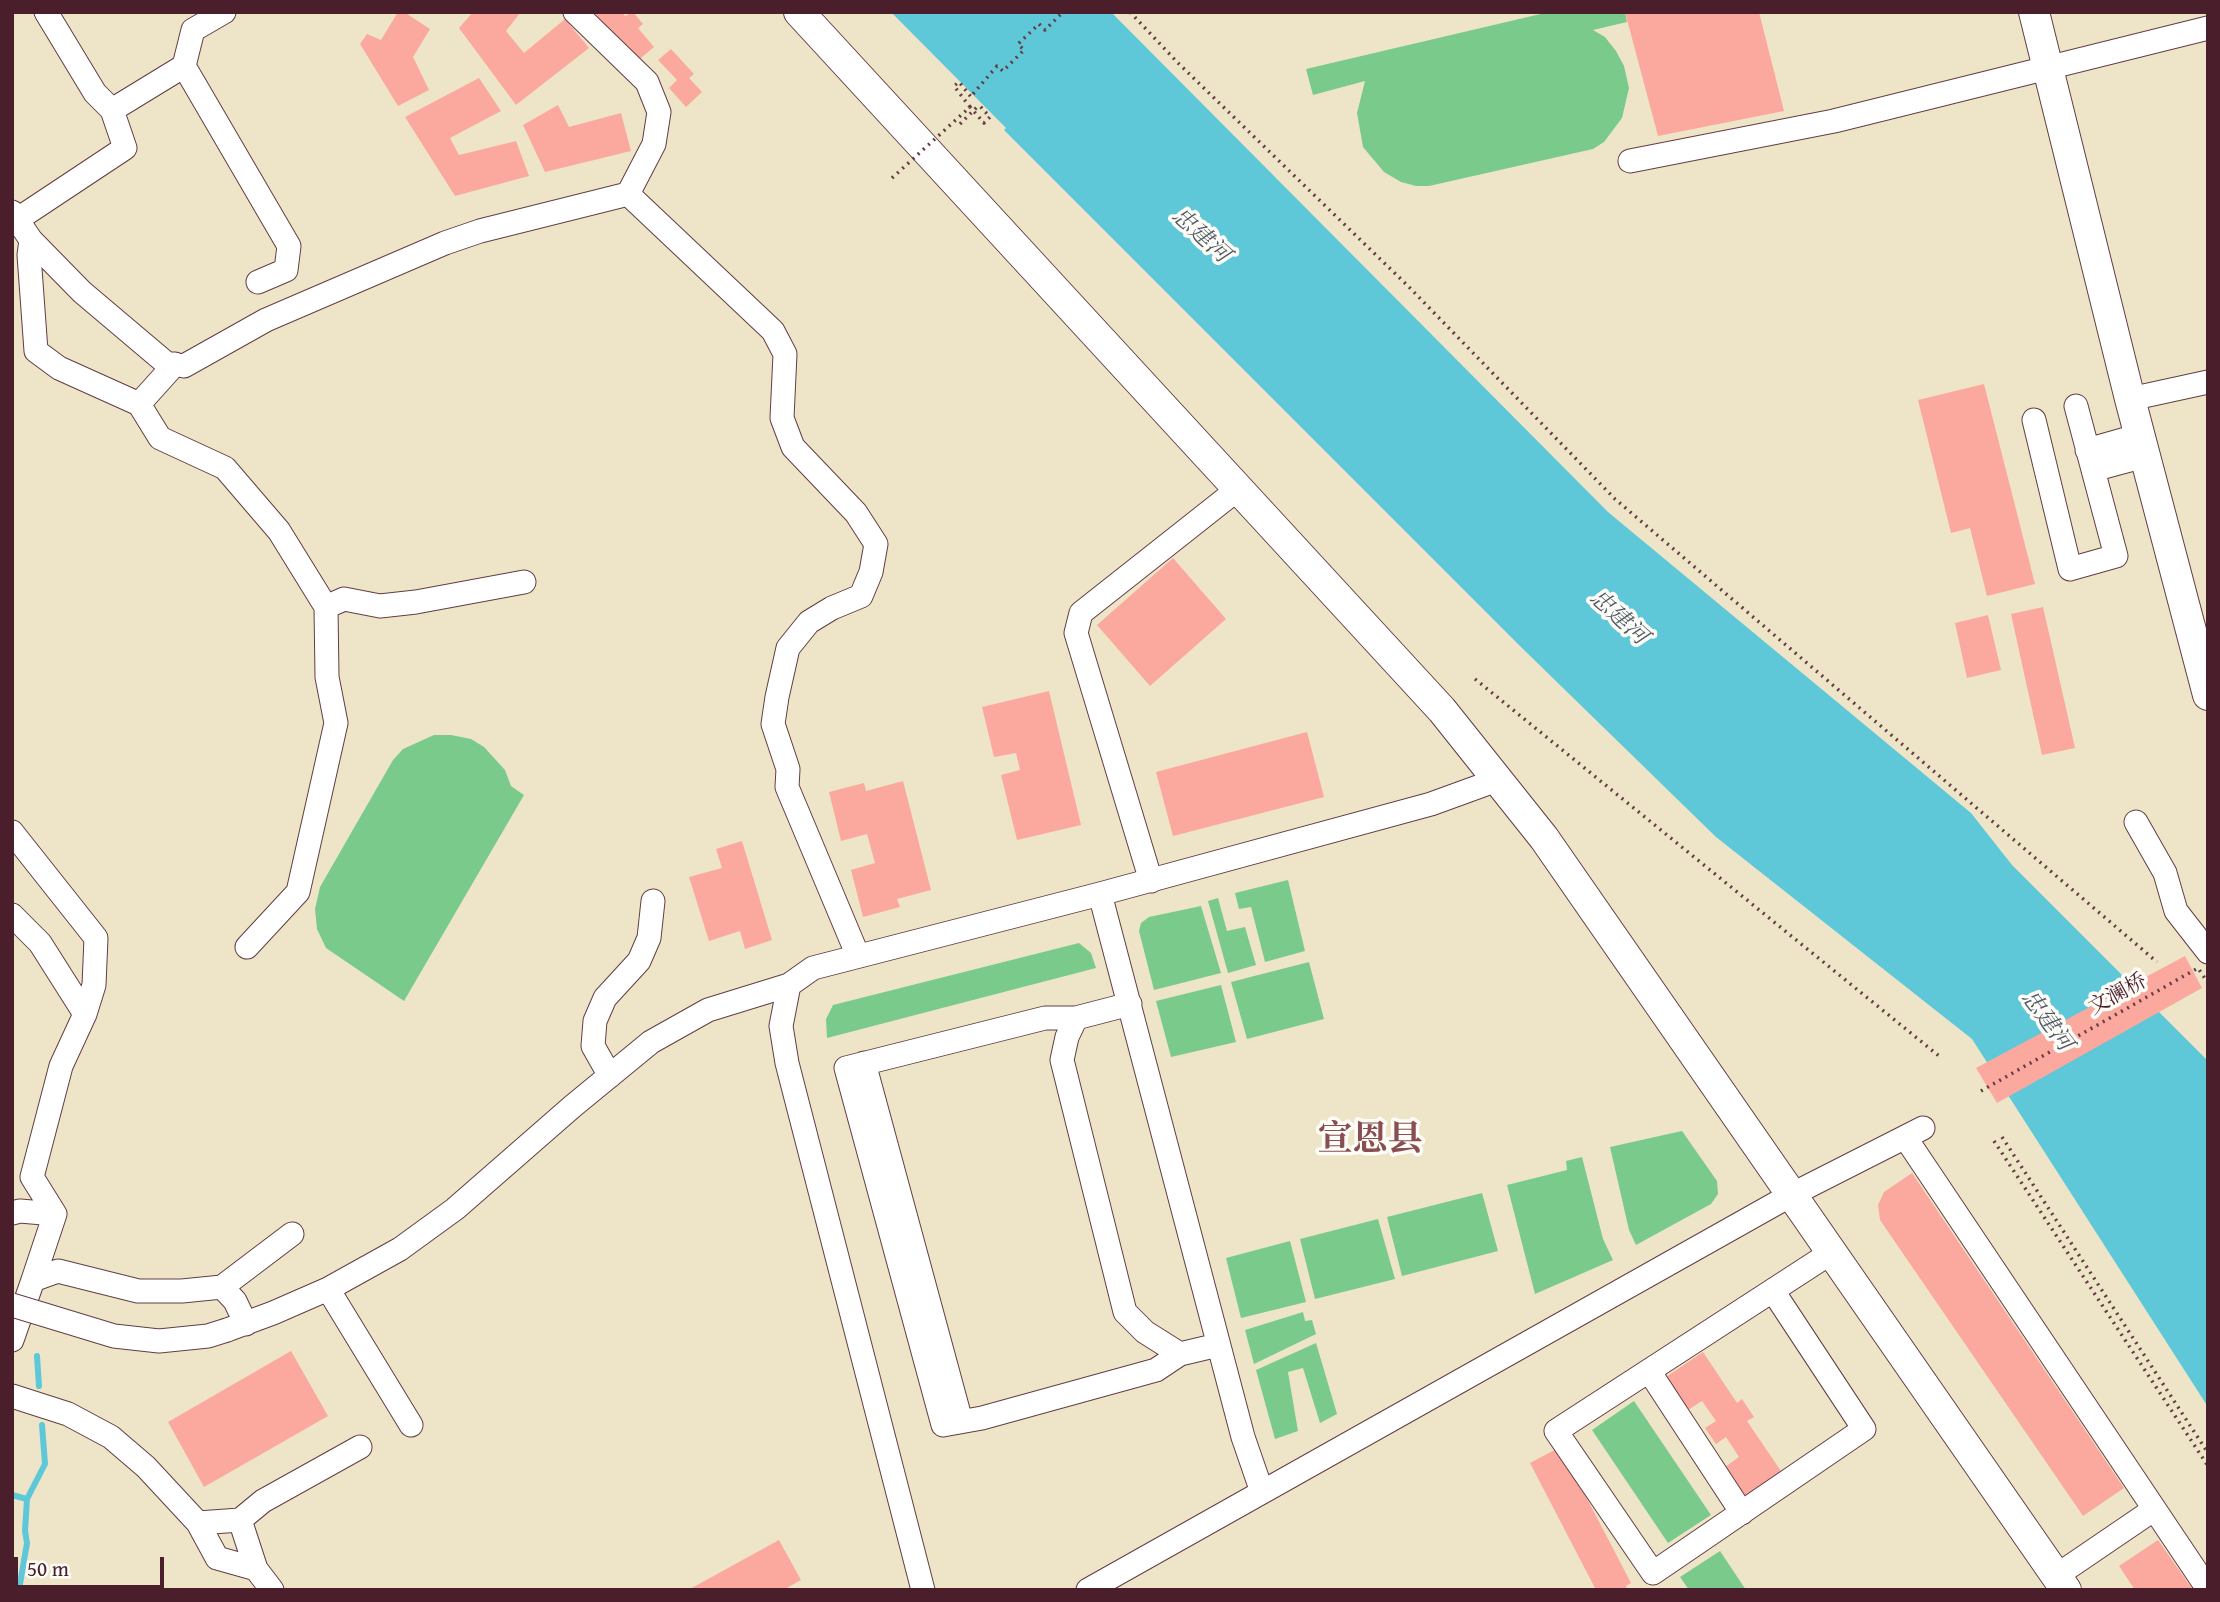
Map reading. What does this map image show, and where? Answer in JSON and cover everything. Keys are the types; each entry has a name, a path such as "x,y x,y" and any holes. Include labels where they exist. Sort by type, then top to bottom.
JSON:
{"main road":[{"path":"799,12 1442,710 1544,838 2061,1583"},
{"path":"2034,12 2130,399 2208,695"}],"street":[{"path":"46,12 95,93 112,110 125,148 15,215 31,240 82,292 166,363 184,366 267,320 445,243 480,231 628,194 654,144 659,112 647,82 575,12"},
{"path":"224,12 193,30 184,66 289,246 286,270 258,282"},
{"path":"1630,161 1834,121 2208,28"},
{"path":"112,110 184,66"},
{"path":"628,194 773,331 785,354 782,418 793,447 856,513 876,544 871,572 861,596 832,608 809,622 788,648 776,697 773,724 788,769 787,788 858,956"},
{"path":"31,240 29,255 36,351 59,368 139,404 160,438 225,468 279,531 326,607 327,677 336,723 298,892 247,947"},
{"path":"139,404 175,364"},
{"path":"2130,399 2208,382"},
{"path":"2034,420 2070,569 2116,556 2076,406"},
{"path":"2090,460 2142,446"},
{"path":"1151,881 1076,633 1081,613 1238,489"},
{"path":"326,607 344,599 380,606 416,603 524,582"},
{"path":"12,1305 114,1336 159,1341 208,1336 236,1327 328,1289 400,1249 455,1209 651,1042 708,1010 789,985 813,968 1151,881 1431,804 1497,780"},
{"path":"2136,822 2165,873 2176,911 2205,967"},
{"path":"12,832 96,938 94,985 85,1014 61,1066 32,1177 55,1214"},
{"path":"1100,894 1218,1345 1243,1437 1262,1492"},
{"path":"610,1076 593,1046 595,1021 606,998 639,961 649,938 653,901"},
{"path":"12,915 40,943 85,1014"},
{"path":"789,985 781,1026 787,1063 923,1590"},
{"path":"1130,1004 1076,1018 1045,1018 846,1068 943,1425 982,1418 1156,1370 1180,1354 1218,1345"},
{"path":"1076,1018 1067,1037 1062,1060 1125,1312 1145,1332 1180,1354"},
{"path":"1088,1590 1791,1195 1914,1133 2153,1510 2208,1588"},
{"path":"12,1213 20,1211 55,1214"},
{"path":"12,1340 55,1214"},
{"path":"33,1280 58,1271 138,1291 222,1287 292,1234"},
{"path":"1773,1291 1864,1429 1653,1573 1556,1431 1832,1252"},
{"path":"222,1287 235,1301 236,1327"},
{"path":"328,1289 411,1425"},
{"path":"1649,1371 1742,1513"},
{"path":"12,1396 68,1415 111,1437 146,1467 198,1523 217,1558 256,1569"},
{"path":"198,1523 240,1520 263,1502 360,1447"},
{"path":"2061,1583 2153,1510"},
{"path":"240,1520 256,1569 272,1590"}],"path":[{"path":"960,124 979,105 990,117 984,123 970,107 954,86 959,82 972,96 997,66 1003,71 1024,50 1017,44 1039,24 1045,30 1063,12"},
{"path":"1130,12 1178,63 1408,286 1615,499 2157,962"},
{"path":"892,178 970,107"},
{"path":"1475,679 1939,1056"},
{"name":"文澜桥","path":"1981,1091 2205,967"},
{"path":"2001,1137 2208,1454"},
{"path":"1994,1142 2208,1466"}],"green space":[{"path":"1549,12 1625,12 1627,22 1593,30 1605,37 1616,51 1624,66 1629,88 1622,118 1604,142 1593,149 1429,186 1416,186 1401,182 1384,172 1363,147 1357,113 1365,81 1313,95 1306,69"},
{"path":"434,735 471,739 484,747 505,770 511,786 524,795 404,1001 326,948 317,929 315,909 320,887 393,760 403,749"},
{"path":"1288,880 1305,951 1265,962 1251,907 1239,909 1235,893"},
{"path":"1218,898 1227,931 1245,927 1256,965 1228,973 1208,901"},
{"path":"1201,906 1221,973 1154,990 1139,931 1141,923 1149,917"},
{"path":"1079,943 1091,953 1096,968 827,1038 826,1019 833,1005"},
{"path":"1309,962 1324,1019 1247,1039 1231,982"},
{"path":"1221,985 1236,1042 1171,1057 1156,1001"},
{"path":"1682,1131 1717,1181 1718,1194 1711,1204 1636,1245 1629,1230 1610,1147"},
{"path":"1582,1157 1603,1239 1613,1260 1535,1294 1507,1185 1567,1170 1566,1161"},
{"path":"1482,1193 1498,1251 1402,1276 1387,1217"},
{"path":"1378,1219 1395,1279 1315,1299 1300,1239"},
{"path":"1290,1241 1306,1302 1241,1318 1226,1258"},
{"path":"1303,1312 1305,1321 1312,1320 1316,1334 1254,1364 1245,1330"},
{"path":"1316,1343 1337,1414 1320,1423 1303,1368 1288,1372 1298,1431 1275,1439 1256,1370"},
{"path":"1634,1401 1711,1515 1668,1543 1592,1430"},
{"path":"1720,1551 1746,1590 1689,1590 1680,1577"}],"water":[{"name":"忠建河","path":"891,12 1111,12 1608,512 1971,813 2012,865 2207,1060 2208,1407 1972,1039 1716,837 1523,649 1004,130 1006,128"}],"building":[{"path":"398,12 404,12 430,29 413,57 429,90 398,106 360,44 367,34 381,40"},
{"path":"473,12 521,12 506,31 524,53 565,19 589,48 516,105 459,28"},
{"path":"594,12 622,12 625,16 633,12 643,24 638,28 654,47 636,62"},
{"path":"1625,12 1759,12 1784,111 1658,136"},
{"path":"671,49 694,74 689,78 702,92 686,107 669,88 677,80 658,60"},
{"path":"479,78 501,111 450,138 459,155 516,141 529,176 455,196 405,117"},
{"path":"558,105 569,127 621,113 631,151 545,172 523,125"},
{"path":"1984,384 2035,584 1987,596 1970,528 1951,533 1918,400"},
{"path":"1173,558 1226,619 1150,686 1097,625"},
{"path":"2043,607 2075,748 2042,755 2011,614"},
{"path":"1988,615 2001,670 1967,678 1955,623"},
{"path":"1049,691 1081,825 1017,840 1001,775 1020,770 1016,753 994,757 982,707"},
{"path":"1307,732 1324,797 1173,836 1156,772"},
{"path":"903,781 931,890 897,899 900,907 863,917 851,870 875,863 867,834 841,841 829,792 864,783 866,791"},
{"path":"742,841 772,940 745,949 740,931 709,941 689,877 722,868 716,849"},
{"path":"2185,956 2202,988 1997,1103 1976,1068"},
{"path":"1912,1173 2124,1488 2083,1516 1880,1220 1878,1205 1884,1192"},
{"path":"291,1351 328,1416 204,1487 168,1422"},
{"path":"1703,1352 1737,1403 1742,1399 1754,1417 1747,1421 1787,1480 1750,1505 1725,1467 1739,1457 1726,1437 1716,1444 1705,1428 1716,1421 1702,1401 1688,1410 1666,1377"},
{"path":"1560,1447 1631,1583 1626,1586 1628,1590 1596,1590 1530,1463"},
{"path":"779,1540 801,1580 783,1590 688,1590"},
{"path":"2158,1540 2193,1590 2135,1590 2119,1566"}],"waterway":[{"path":"37,1356 39,1386"},
{"path":"27,1499 45,1464 42,1425"},
{"path":"12,1495 27,1499 27,1543 19,1590"}],"district":[{"name":"宣恩县","path":"1370,1141"}]}
